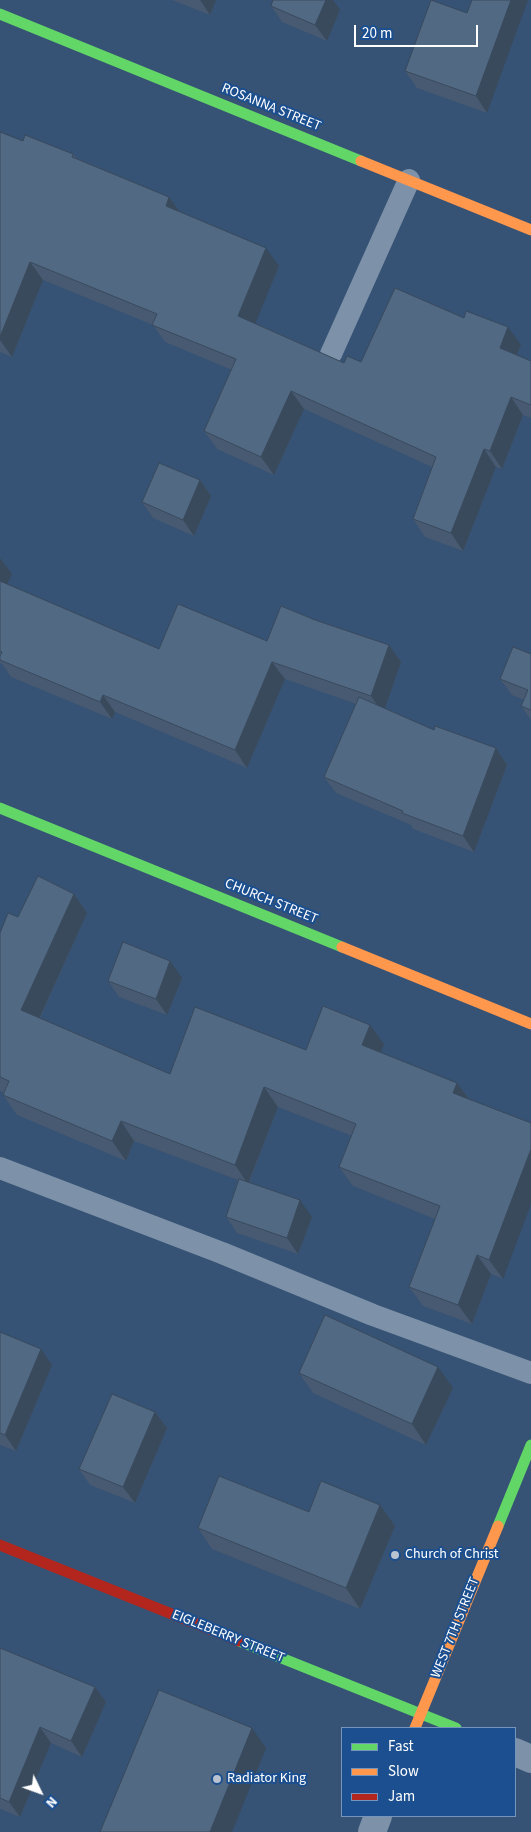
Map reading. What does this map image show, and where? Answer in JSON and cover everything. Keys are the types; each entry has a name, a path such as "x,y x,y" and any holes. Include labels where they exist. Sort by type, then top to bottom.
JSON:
{"street":[{"name":"ROSANNA STREET","path":"0,14 531,230"},
{"name":"CHURCH STREET","path":"0,808 531,1024"},
{"name":"WEST 7TH STREET","path":"415,1727 531,1445"},
{"name":"EIGLEBERRY STREET","path":"0,1545 454,1727"},
{"path":"516,1752 531,1759"},
{"path":"372,1832 378,1817"}],"lane":[{"path":"331,354 409,180"},
{"path":"0,1168 222,1253 373,1314 531,1373"}],"building":[{"path":"273,0 326,0 315,25 271,6"},
{"path":"431,0 467,13 472,0 511,0 476,96 405,71"},
{"path":"0,132 23,141 25,135 73,154 72,157 169,197 166,206 266,248 238,316 344,363 347,356 361,362 395,288 464,318 466,311 508,327 500,348 531,361 531,405 511,397 490,451 484,449 451,533 413,519 436,457 291,391 261,457 204,431 236,359 152,325 157,314 30,262 0,337"},
{"path":"159,463 200,480 183,520 142,502"},
{"path":"0,581 159,649 178,604 267,641 281,606 315,620 389,645 371,696 272,662 235,750 103,695 100,702 0,660 2,652 0,651"},
{"path":"513,647 531,654 531,710 521,706 528,690 500,679"},
{"path":"359,697 434,730 435,726 496,748 463,836 402,813 403,811 324,777"},
{"path":"38,876 74,894 21,1010 170,1074 195,1007 306,1050 323,1006 370,1025 362,1045 457,1083 453,1093 531,1123 531,1149 489,1260 477,1255 458,1305 409,1287 440,1206 339,1167 356,1124 264,1087 235,1165 121,1121 112,1141 3,1095 9,1081 0,1077 0,933 8,913 18,917"},
{"path":"123,942 170,961 156,999 108,981"},
{"path":"239,1179 300,1200 287,1238 226,1217"},
{"path":"325,1315 438,1367 412,1424 299,1373"},
{"path":"0,1332 41,1349 5,1435 0,1433"},
{"path":"112,1394 155,1412 123,1487 79,1469"},
{"path":"219,1476 309,1512 321,1481 380,1505 346,1588 198,1528"},
{"path":"0,1648 95,1687 71,1741 40,1727 9,1802 0,1798"},
{"path":"159,1690 252,1728 210,1832 100,1832"}],"traffic: fast":[{"path":"0,14 361,161"},
{"path":"0,808 342,947"},
{"path":"498,1526 531,1445"},
{"path":"239,1641 454,1727"}],"traffic: slow":[{"path":"361,161 531,230"},
{"path":"342,947 531,1024"},
{"path":"415,1727 498,1526"}],"traffic: jam":[{"path":"0,1545 239,1641"}],"place":[{"name":"Church of Christ","path":"395,1555"},
{"name":"Radiator King","path":"217,1779"}]}
